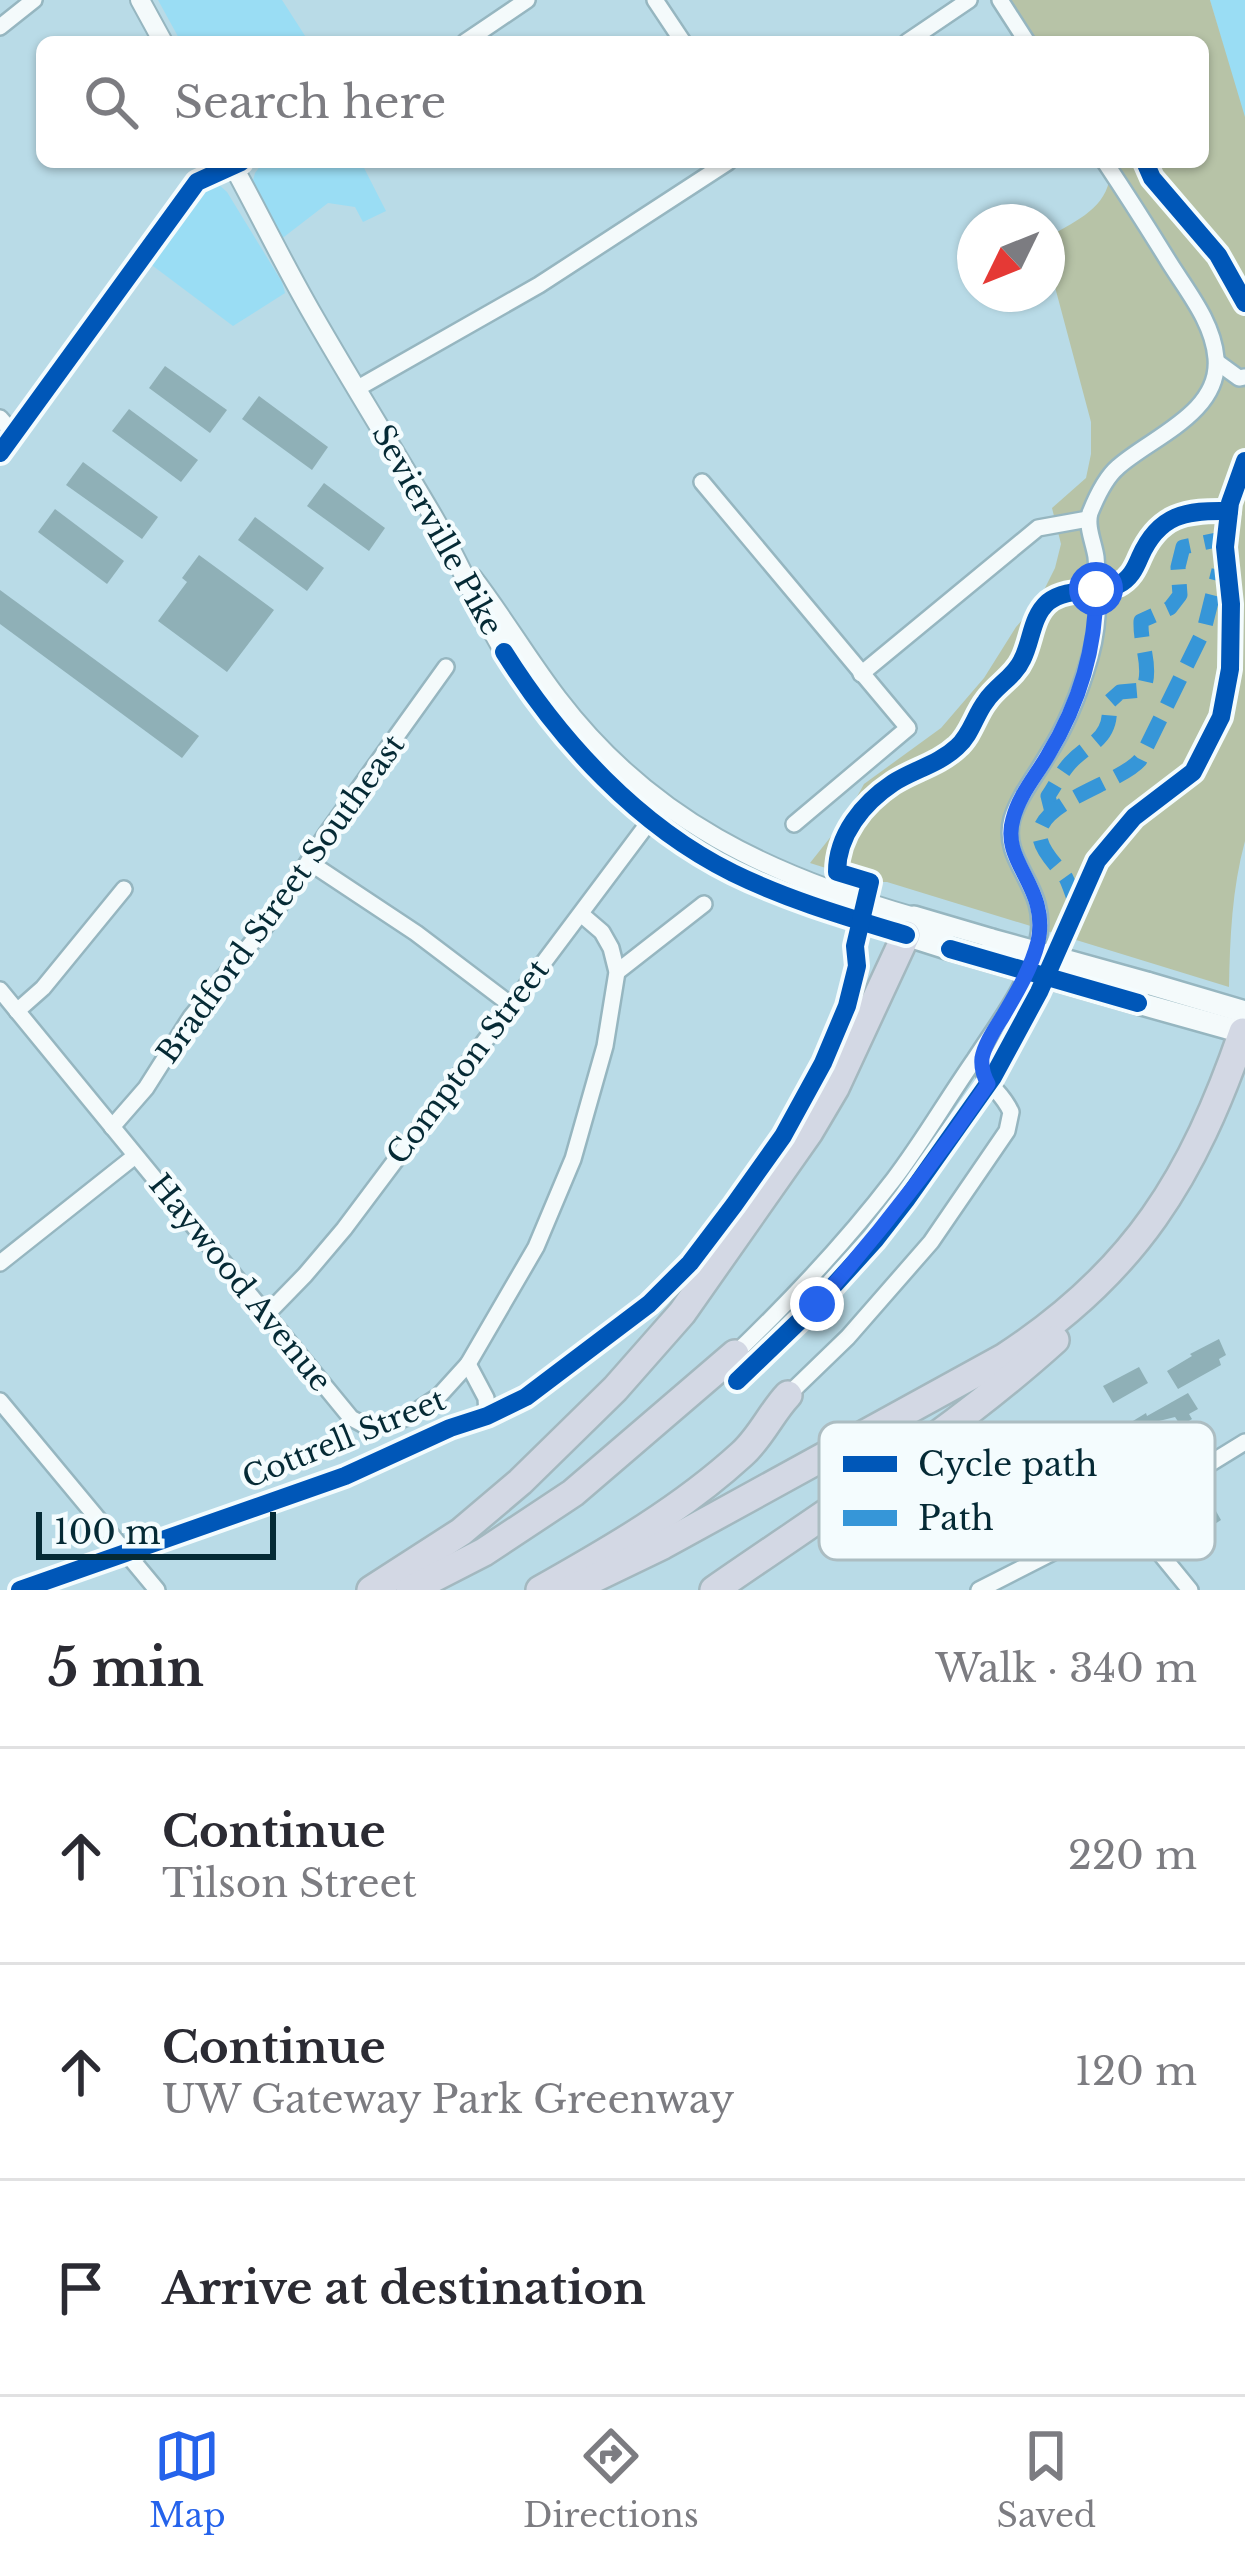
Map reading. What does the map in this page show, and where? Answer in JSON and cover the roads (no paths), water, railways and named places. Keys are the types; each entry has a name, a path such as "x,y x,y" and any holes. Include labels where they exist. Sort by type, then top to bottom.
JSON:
{"highway":[{"path":"371,1590 461,1532 520,1482 615,1389 682,1313 835,1088 910,926"},
{"path":"954,1422 1080,1316 1150,1225 1202,1137 1244,1025"},
{"path":"1214,1107 1245,1064"},
{"path":"886,1422 1004,1357 1048,1328 1107,1277"},
{"path":"410,1590 484,1552 560,1503 735,1354"},
{"path":"540,1590 630,1538 714,1477 745,1451 788,1395"},
{"path":"570,1590 664,1545 819,1459"},
{"path":"714,1590 819,1517"}],"main road":[{"name":"Sevierville Pike","path":"910,926 992,940 1244,1025"},
{"name":"Sevierville Pike","path":"910,926 950,949 1142,993"}],"street":[{"path":"0,26 34,0"},
{"path":"140,0 160,36"},
{"path":"474,36 527,0"},
{"path":"655,0 679,36"},
{"path":"916,36 969,0"},
{"path":"1000,0 1024,36"},
{"path":"184,199 193,168"},
{"path":"0,453 197,182 225,168"},
{"name":"Sevierville Pike","path":"238,168 312,313 452,550 478,608 546,713 650,820 727,870 776,892 910,926"},
{"path":"358,388 539,285 719,168"},
{"path":"735,1354 820,1269 872,1208 986,1046 1024,981 1039,939 1040,908 1013,853 1010,835 1025,789 1076,701 1092,651 1096,555 1088,519 1119,466 1175,429 1207,397 1217,362 1209,325 1110,168"},
{"path":"1217,362 1239,378 1245,377"},
{"path":"0,418 14,434"},
{"path":"702,482 908,728 794,824"},
{"path":"861,674 1038,528 1088,519"},
{"name":"Sevierville Pike","path":"452,550 585,731 664,803 753,860 910,926"},
{"name":"Bradford Street Southeast","path":"112,1127 146,1088 191,1017 268,923 446,667"},
{"name":"Compton Street","path":"266,1315 344,1229 664,803"},
{"path":"309,862 416,933 511,1005"},
{"path":"17,1011 44,988 124,889"},
{"path":"581,914 602,932 617,972 704,904"},
{"name":"Haywood Avenue","path":"0,990 351,1418 366,1426 388,1424 425,1407 469,1364 536,1247 573,1159 605,1046 617,972"},
{"path":"788,1395 848,1337 931,1242 1007,1131 1010,1107 988,1084 982,1067 986,1046"},
{"path":"953,1093 988,1084"},
{"path":"0,1263 135,1156"},
{"name":"Cottrell Street","path":"20,1590 344,1476 450,1427 487,1416 486,1398 469,1364"},
{"path":"0,1401 157,1590"},
{"path":"1215,1460 1245,1442"},
{"path":"979,1590 1038,1560"},
{"path":"1166,1560 1190,1590"}]}
